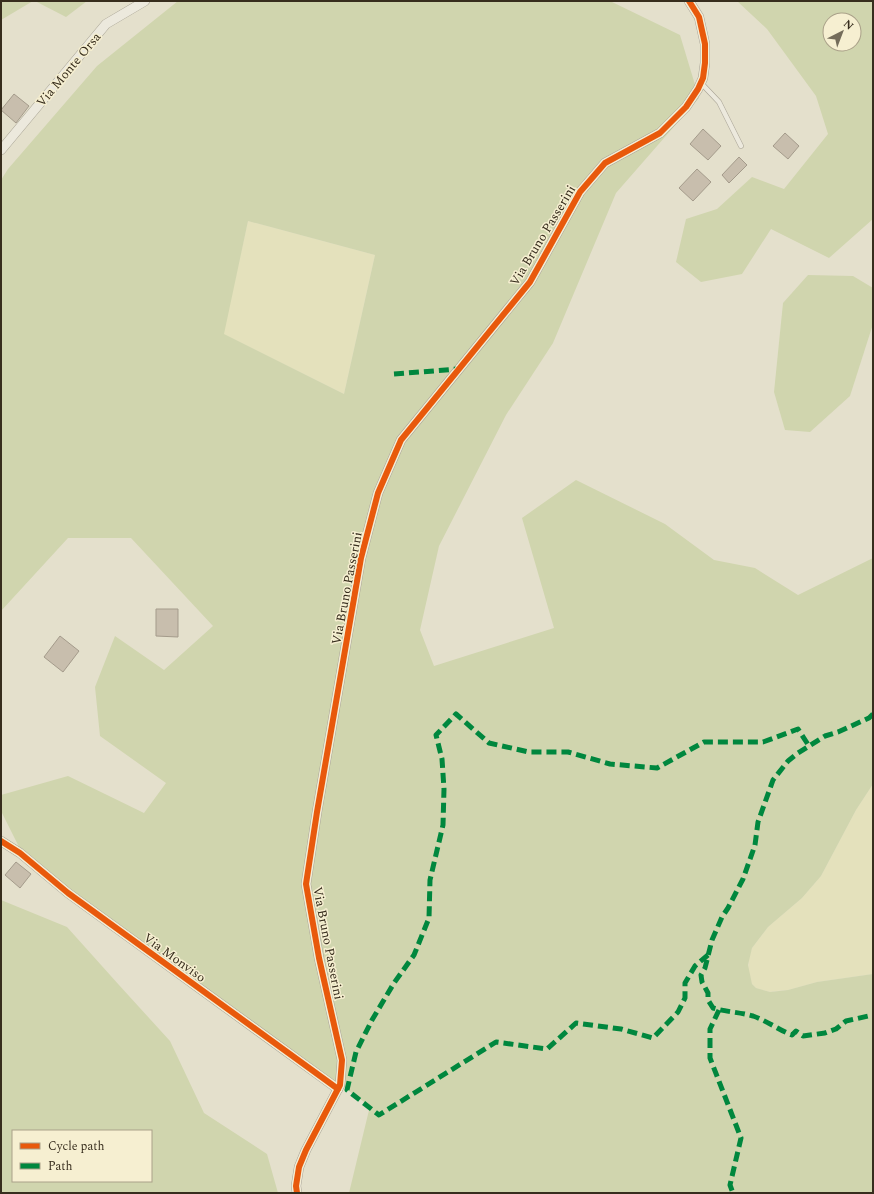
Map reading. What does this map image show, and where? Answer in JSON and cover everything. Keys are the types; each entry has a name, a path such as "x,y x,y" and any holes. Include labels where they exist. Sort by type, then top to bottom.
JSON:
{"street":[{"name":"Via Monte Orsa","path":"1,150 106,24 145,1"},
{"name":"Via Bruno Passerini","path":"297,1193 296,1186 299,1167 306,1150 340,1085 342,1060 319,958 306,884 361,558 378,493 401,440 530,282 580,192 605,164 660,133 686,107 701,83 705,63 705,44 699,17 689,1"},
{"name":"Via Monviso","path":"1,841 20,853 68,893 338,1089"}],"lane":[{"path":"701,83 718,102 741,146"}],"shaded area":[{"path":"248,221 375,255 344,394 223,334"},
{"path":"873,784 873,974 817,982 788,990 770,992 756,988 752,984 748,969 752,948 768,927 802,898 821,876 856,810"}],"green space":[{"path":"1,1 33,1 1,20"},
{"path":"35,1 87,1 66,17"},
{"path":"178,1 610,1 680,35 699,98 616,193 553,343 506,415 439,546 420,630 434,666 554,628 522,518 576,480 665,524 714,560 755,568 798,595 873,558 873,784 856,810 821,876 802,898 768,927 752,948 748,965 752,984 756,988 770,992 788,990 817,982 873,974 873,1193 349,1193 370,1106 27,863 1,811 1,795 68,776 144,813 166,783 100,736 95,687 115,636 164,670 213,626 131,538 68,538 1,611 1,180 8,169 97,66","holes":["248,221 375,255 344,394 224,334"]},
{"path":"737,1 873,1 873,219 829,258 771,229 742,274 701,282 676,262 686,219 717,209 752,177 784,189 828,134 816,96 767,29"},
{"path":"808,275 853,276 873,288 873,324 850,396 810,432 785,430 774,392 783,303"},
{"path":"1,900 67,927 170,1041 204,1113 267,1154 278,1193 1,1193"}],"building":[{"path":"14,94 29,106 16,123 1,110"},
{"path":"703,129 721,146 708,160 690,144"},
{"path":"785,133 799,146 788,159 773,146"},
{"path":"739,157 747,165 729,183 722,175"},
{"path":"697,169 711,182 693,201 679,188"},
{"path":"156,609 178,609 178,637 156,636"},
{"path":"60,636 79,651 63,672 44,657"},
{"path":"16,862 31,874 20,888 5,875"}],"marked path":[{"path":"394,374 458,369"},
{"path":"708,955 695,966 685,983 685,998 678,1012 653,1038 621,1029 576,1023 547,1049 496,1042 379,1115 347,1090 356,1052 372,1020 394,983 414,955 429,918 430,880 443,825 444,789 442,759 436,735 456,714 489,743 529,752 568,752 610,764 657,768 704,742 763,742 798,729 809,746"},
{"path":"873,714 869,718 838,732 825,736 798,753 788,761 773,780 758,822 755,845 743,879 722,917 712,940 705,968 701,975 702,982 708,993 708,1000 713,1008 753,1016 792,1035 796,1031 803,1036 825,1033 836,1029 846,1021 873,1015"},
{"path":"719,1010 710,1029 710,1058 741,1138 730,1185 733,1193"}],"cycle path":[{"path":"297,1193 296,1186 299,1167 306,1150 340,1085 342,1060 319,958 306,884 361,558 378,493 401,440 530,282 580,192 605,163 660,133 686,107 698,89 703,78 705,44 699,17 689,1"},
{"path":"1,841 20,853 68,893 338,1089"}]}
